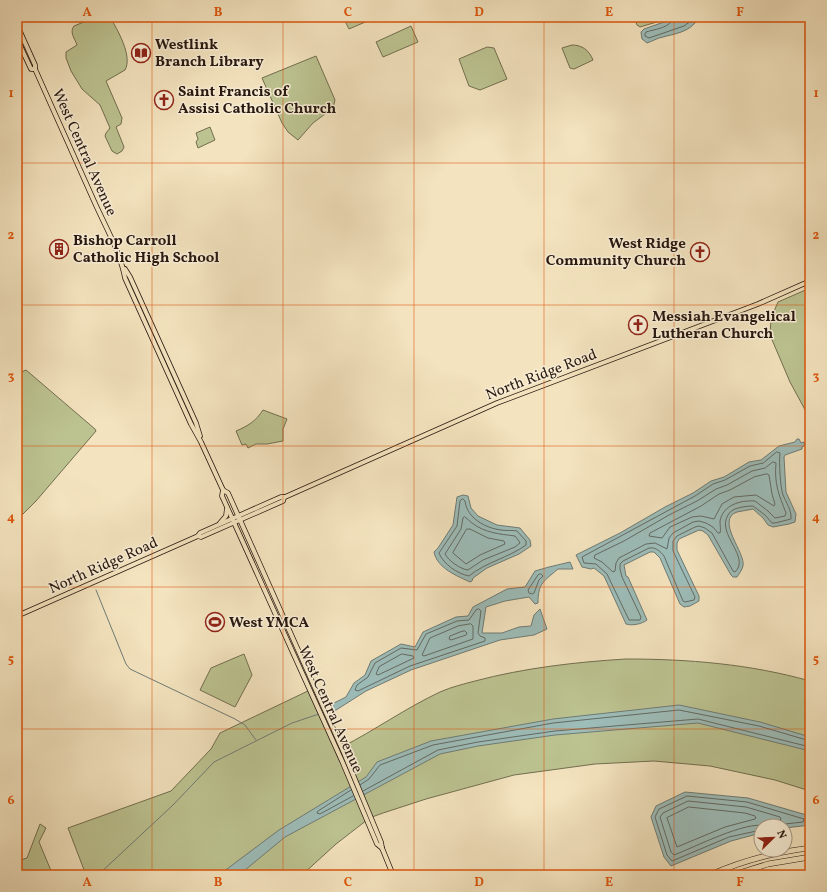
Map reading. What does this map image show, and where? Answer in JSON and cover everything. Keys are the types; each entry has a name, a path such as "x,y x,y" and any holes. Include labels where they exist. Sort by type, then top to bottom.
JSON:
{"highway":[{"path":"710,875 734,865 760,857 810,848"},
{"path":"733,875 768,864 810,857"},
{"path":"766,875 810,873"}],"main road":[{"name":"West Central Avenue","path":"17,25 123,267 130,277 176,377 196,423 201,442 224,490 228,494 234,506 323,704 368,809 393,875"},
{"name":"West Central Avenue","path":"17,39 31,68 35,69"},
{"name":"North Ridge Road","path":"17,616 198,536 200,533 234,523 239,518 281,497 491,406 751,306 810,281"},
{"name":"West Central Avenue","path":"224,490 222,496 318,707 377,844 382,848"},
{"path":"234,506 241,511 252,512 246,522 245,531"},
{"path":"227,507 226,516 220,526 233,528 238,532"},
{"name":"North Ridge Road","path":"220,526 232,518 239,518"}],"green space":[{"path":"96,17 110,17 126,50 127,64 125,70 106,81 122,118 121,124 116,127 124,147 122,151 117,154 112,151 105,136 110,128 100,105 82,89 71,71 66,58 66,52 77,45 72,33 74,26"},
{"path":"343,17 377,17 349,29"},
{"path":"634,17 665,17 660,21 640,27 637,25"},
{"path":"411,26 418,42 383,57 376,42"},
{"path":"572,45 585,49 593,60 574,69 570,68 562,48"},
{"path":"487,47 494,48 507,79 480,90 469,86 459,59"},
{"path":"316,56 335,100 333,108 313,123 298,140 288,132 282,123 262,78"},
{"path":"210,127 215,140 198,148 196,133"},
{"path":"810,288 810,419 790,382 770,335 771,318 778,302"},
{"path":"26,370 96,431 36,501 20,517 17,518 17,374"},
{"path":"263,410 287,419 283,429 283,441 267,444 256,444 248,448 246,444 242,445 236,431 251,423"},
{"path":"244,654 252,675 235,707 200,690 211,668"},
{"path":"626,659 696,661 765,670 810,681 810,791 775,780 710,766 654,761 595,764 514,775 426,799 372,817 342,747 427,698 453,687 494,676 531,669"},
{"path":"310,690 367,820 336,844 302,875 86,875 68,828 171,791 211,749 220,733"},
{"path":"40,824 46,828 39,842 52,873 58,875 21,875 17,871 17,861 27,858"}],"water":[{"path":"672,17 696,17 697,20 694,24 682,32 647,43 642,39 641,32 644,29 664,22"},
{"path":"799,439 801,443 804,442 805,445 802,449 785,455 784,457 786,492 796,514 795,522 773,527 768,525 753,509 737,512 731,516 729,522 730,529 743,560 743,567 737,577 733,577 731,575 708,535 703,531 699,530 679,539 677,543 677,550 699,596 699,601 690,606 684,607 680,604 660,558 654,552 650,552 624,565 626,576 628,577 647,620 637,624 626,624 604,576 594,568 591,569 582,567 576,555 693,493 711,481 724,477 749,462 761,460 779,446 795,442"},
{"path":"463,495 468,496 471,508 478,516 497,525 520,528 530,540 531,546 519,554 487,568 470,582 443,567 436,558 434,552 453,525 457,497"},
{"path":"570,562 573,569 558,569 543,583 539,591 538,603 535,604 529,597 505,601 486,607 482,633 502,633 519,627 531,626 534,615 540,609 547,629 534,635 500,640 411,670 366,691 333,712 330,705 346,697 354,683 365,675 371,661 401,644 415,647 423,632 456,617 468,616 473,607 507,589 525,587 535,571"},
{"path":"679,705 760,722 810,737 810,751 698,723 555,735 478,746 440,754 285,837 239,875 219,875 279,830 366,777 377,762 431,741 553,719"},
{"path":"685,792 748,798 810,816 810,825 793,827 793,818 753,818 753,835 731,841 671,866 664,857 651,817 656,806"}],"waterway":[{"path":"804,444 810,442"},
{"path":"96,590 126,664 130,669 235,719 245,725 256,740"},
{"path":"327,710 332,709"},
{"path":"98,875 173,805 214,762 292,723 319,714"}],"place":[{"name":"Westlink Branch Library","path":"141,53"},
{"name":"Saint Francis of Assisi Catholic Church","path":"164,100"},
{"name":"Bishop Carroll Catholic High School","path":"59,249"},
{"name":"West Ridge Community Church","path":"700,252"},
{"name":"Messiah Evangelical Lutheran Church","path":"638,325"},
{"name":"West YMCA","path":"215,622"}]}
